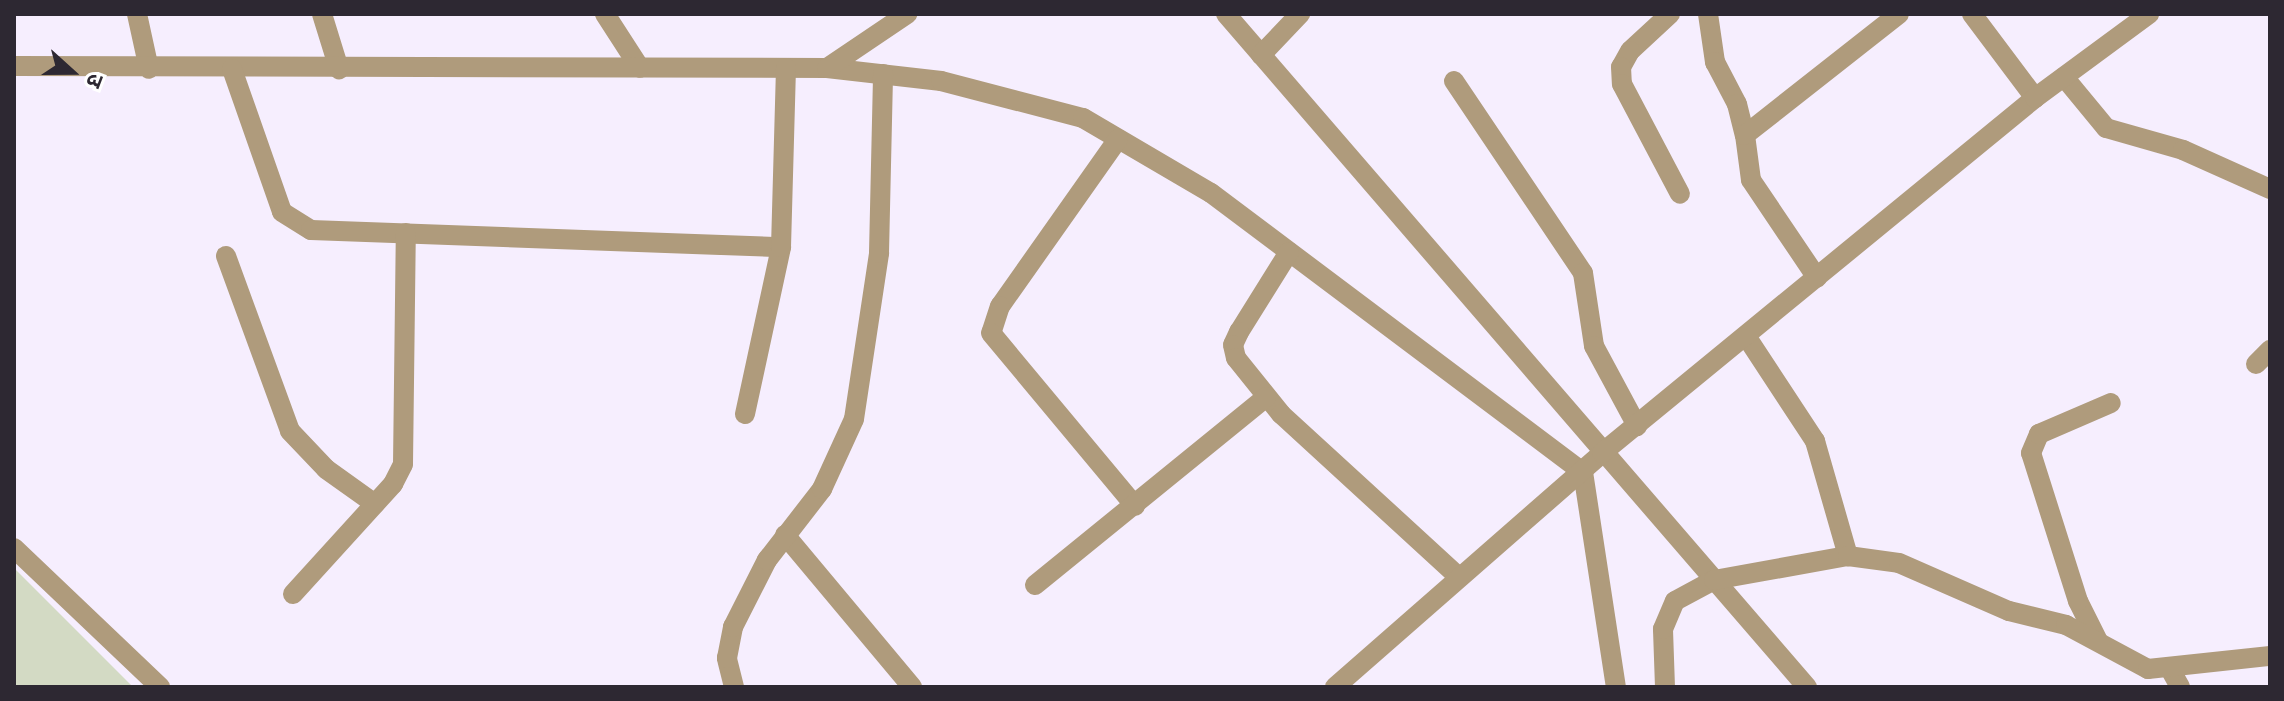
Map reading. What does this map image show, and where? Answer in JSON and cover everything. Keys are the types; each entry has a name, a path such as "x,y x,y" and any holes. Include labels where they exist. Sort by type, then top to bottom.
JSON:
{"street":[{"path":"137,14 149,69"},
{"path":"322,14 339,69"},
{"path":"605,14 640,68"},
{"path":"827,68 907,14"},
{"path":"1226,14 1807,687"},
{"path":"1261,55 1300,14"},
{"path":"1670,14 1630,51 1621,67 1622,84 1680,194"},
{"path":"1708,14 1715,62 1737,104 1751,180 1817,278"},
{"path":"1745,135 1899,14"},
{"path":"1972,14 2035,98"},
{"path":"1335,687 1602,453 2035,98 2149,14"},
{"path":"14,66 149,69 827,68 883,74 1030,101 1083,118 1211,193 1583,472 1616,687"},
{"path":"745,414 781,247 786,68"},
{"path":"232,69 282,212 294,224 311,230 781,247"},
{"path":"734,687 727,658 733,627 785,535 822,489 854,419 879,253 883,74"},
{"path":"2064,77 2106,128 2183,150 2270,189"},
{"path":"1454,81 1583,273 1594,346 1637,426"},
{"path":"1118,139 1000,306 991,333 1135,506"},
{"path":"293,594 393,484 406,442 406,233"},
{"path":"1289,252 1233,345 1246,374 1266,397 1459,577"},
{"path":"226,256 290,431 326,469 375,504"},
{"path":"1746,336 1815,441 1848,556"},
{"path":"1035,585 1266,397"},
{"path":"2098,641 2078,601 2031,453 2039,434 2111,403"},
{"path":"785,535 912,687"},
{"path":"14,548 160,687"},
{"path":"1665,687 1667,612 1687,594 1714,580 1848,556 1899,563 2009,611 2066,625 2098,641 2130,664 2169,667 2270,656"},
{"path":"2169,667 2180,687"}],"green space":[{"path":"14,568 133,687 14,687"}]}
